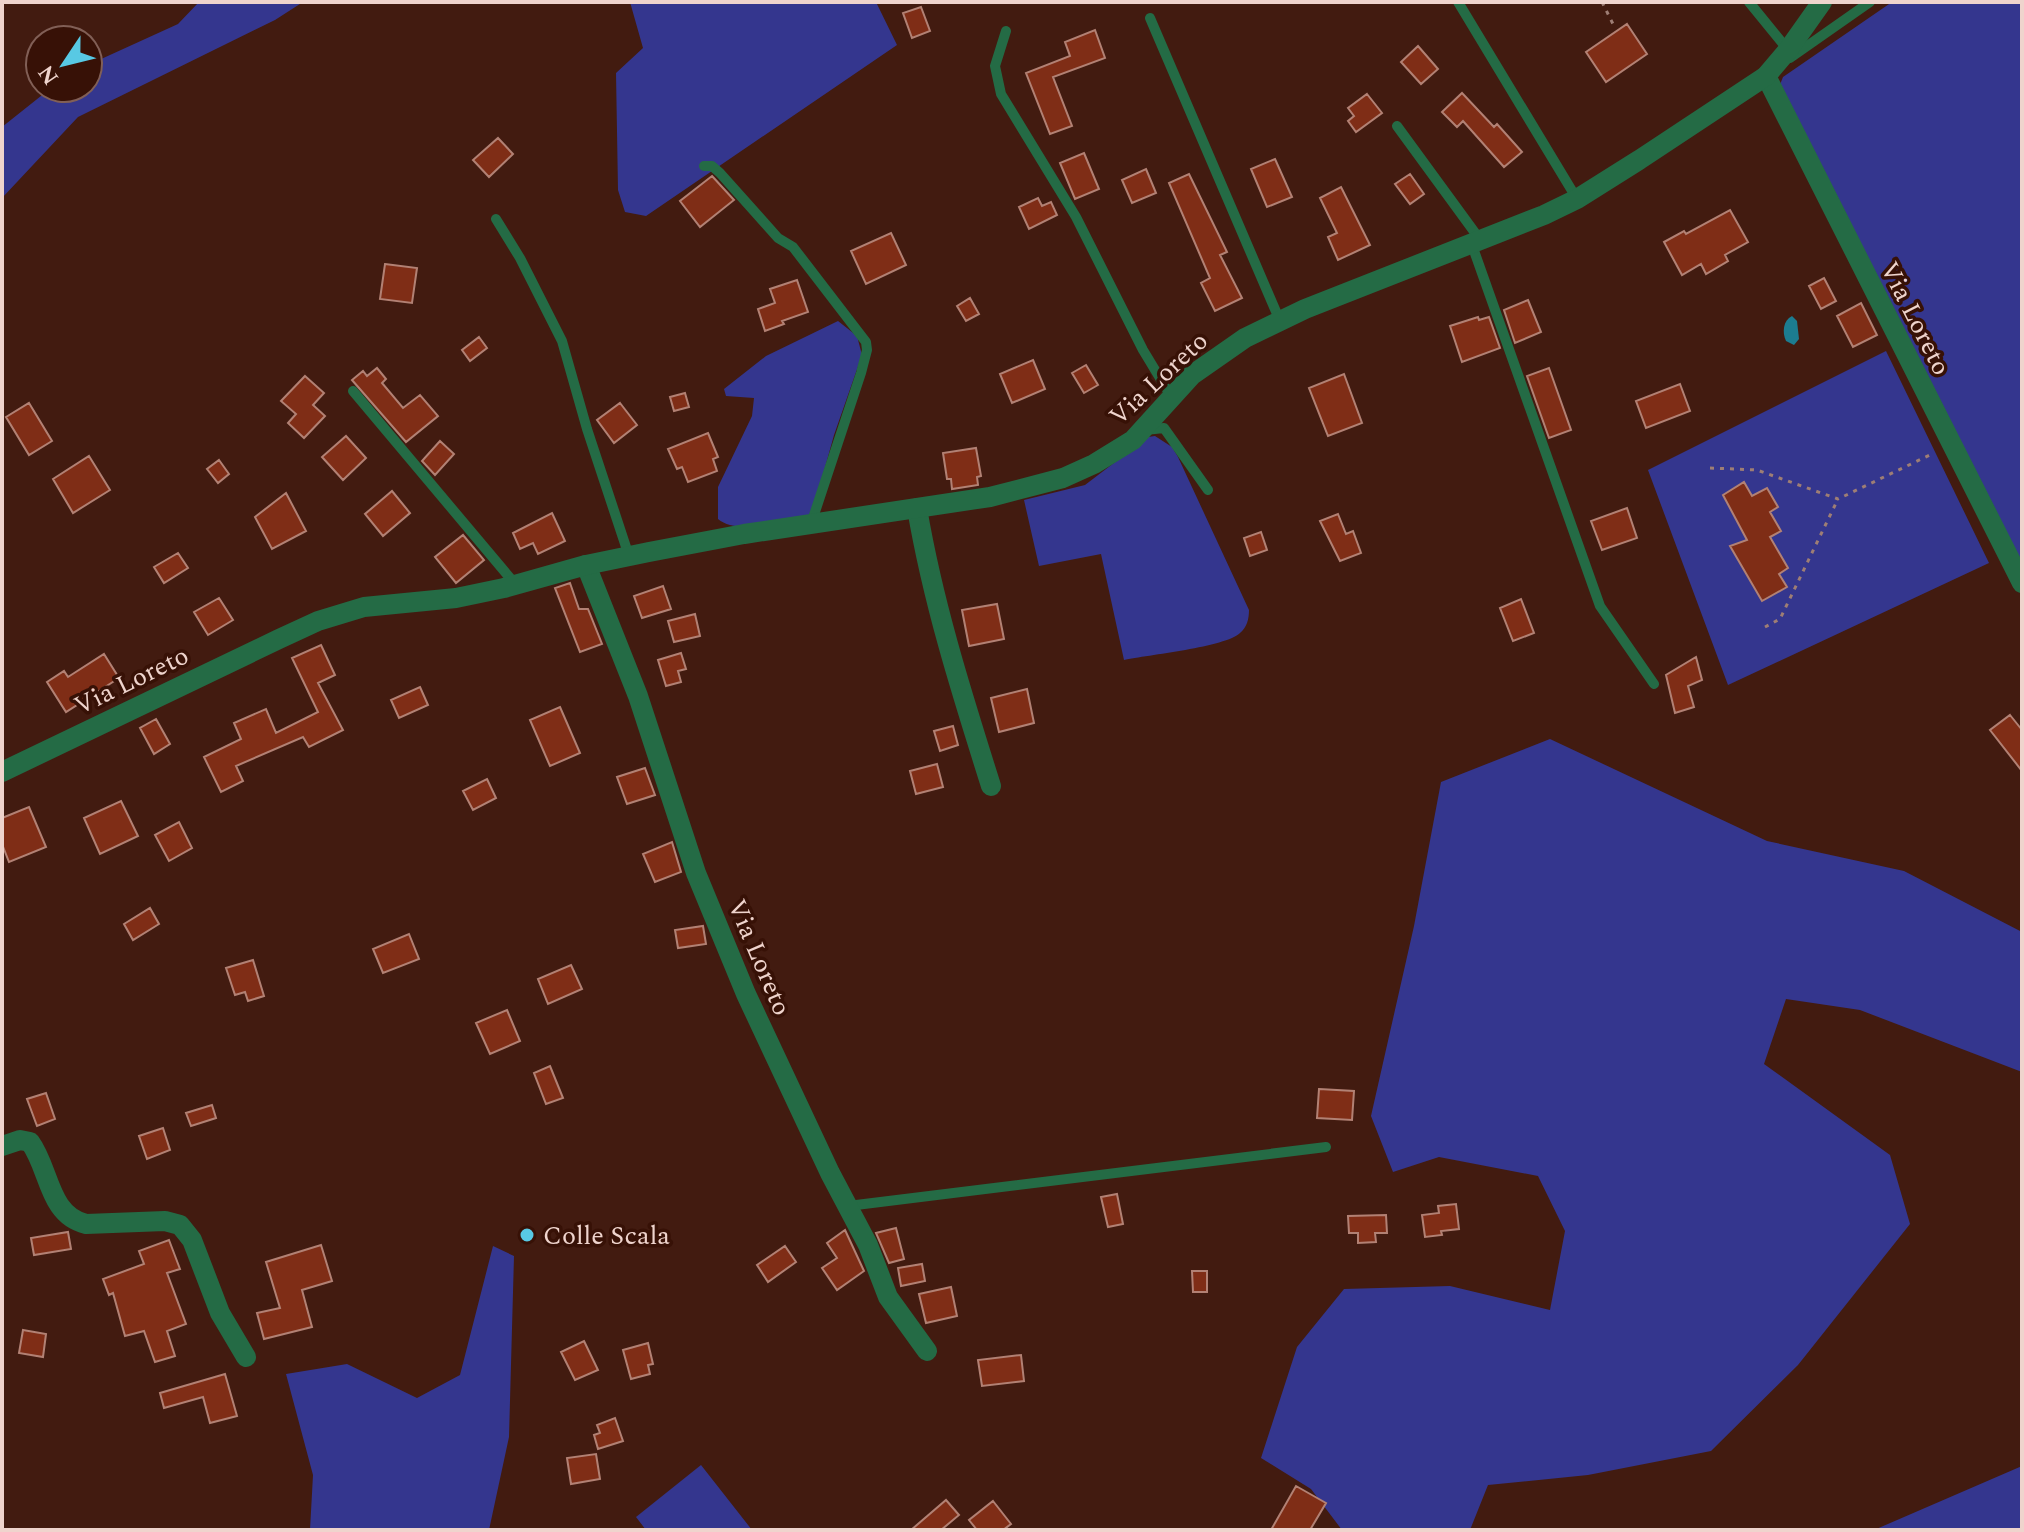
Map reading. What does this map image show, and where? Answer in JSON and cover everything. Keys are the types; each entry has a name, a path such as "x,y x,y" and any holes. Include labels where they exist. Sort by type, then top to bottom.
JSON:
{"street":[{"name":"Via Loreto","path":"2,772 318,621 364,607 456,598 629,556 990,497 1063,478 1105,457 1143,430 1192,375 1232,346 1280,321 1577,199 1766,76 1822,2"},
{"name":"Via Loreto","path":"1766,76 2022,583"},
{"path":"917,508 945,640 991,786"},
{"name":"Via Loreto","path":"586,565 638,696 681,830 710,907 767,1040 872,1252 888,1297 927,1351"},
{"path":"2,1146 20,1140 30,1142 61,1210 73,1220 86,1224 152,1221 180,1225 192,1240 220,1313 246,1357"}],"lane":[{"path":"1458,2 1577,199"},
{"path":"1749,2 1788,50"},
{"path":"1766,76 1870,2"},
{"path":"1150,18 1280,321"},
{"path":"1006,31 995,66 1001,94 1076,217 1143,350 1172,398"},
{"path":"1397,126 1476,243 1600,606 1654,684"},
{"path":"704,166 712,166 720,173 778,238 793,247 866,342 866,359 811,524"},
{"path":"496,219 520,258 562,341 629,556"},
{"path":"353,391 516,585"},
{"path":"1143,430 1164,428 1208,490"},
{"path":"848,1206 1326,1147"}],"path":[{"path":"1602,2 1614,26"},
{"path":"1765,627 1780,619 1838,499 1952,444"},
{"path":"1710,468 1757,470 1838,499"}],"shaded area":[{"path":"199,2 303,2 275,20 78,117 2,198 2,127 31,104 104,104 104,58 178,24"},
{"path":"630,2 876,2 897,45 646,216 625,212 618,190 616,73 643,48"},
{"path":"1892,2 2022,2 2022,567 1779,87 1783,77"},
{"path":"838,321 857,336 862,355 809,516 749,527 727,524 718,519 718,487 752,416 754,398 726,396 724,389 766,356"},
{"path":"1886,351 1989,563 1728,685 1648,470"},
{"path":"1155,436 1172,447 1178,457 1249,610 1249,617 1240,633 1232,638 1124,660 1101,554 1039,566 1024,500 1085,485 1148,437"},
{"path":"1550,739 1767,841 1904,871 2022,932 2022,1072 1860,1010 1786,999 1764,1064 1890,1155 1910,1224 1798,1365 1711,1451 1588,1475 1488,1485 1470,1530 1342,1530 1311,1489 1261,1458 1297,1347 1344,1289 1450,1286 1550,1310 1565,1231 1538,1176 1439,1157 1393,1172 1371,1116 1414,926 1441,782"},
{"path":"493,1246 514,1256 509,1437 489,1530 310,1530 313,1475 286,1374 347,1364 417,1398 460,1375"},
{"path":"701,1465 752,1530 646,1530 636,1517"},
{"path":"2022,1466 2022,1530 1874,1530"}],"water":[{"path":"1792,316 1797,321 1799,339 1794,345 1786,341 1784,334 1785,324"}],"building":[{"path":"921,7 930,31 912,38 903,13"},
{"path":"1627,24 1647,54 1606,82 1586,52"},
{"path":"1095,30 1105,58 1053,77 1072,126 1050,134 1026,73 1070,56 1065,42"},
{"path":"1418,46 1438,69 1421,84 1401,62"},
{"path":"1462,93 1494,127 1497,124 1522,152 1504,167 1463,121 1457,127 1442,112"},
{"path":"1367,94 1382,113 1356,132 1348,121 1354,116 1348,108"},
{"path":"498,138 513,154 489,177 473,160"},
{"path":"1084,153 1099,189 1075,199 1060,163"},
{"path":"1275,159 1292,197 1267,207 1251,169"},
{"path":"1146,169 1156,193 1132,203 1122,180"},
{"path":"1189,174 1227,252 1220,255 1242,298 1215,311 1201,283 1210,278 1169,183"},
{"path":"1410,174 1424,194 1410,204 1395,184"},
{"path":"712,176 734,200 700,227 680,201"},
{"path":"1341,187 1370,245 1338,260 1328,237 1337,233 1320,198"},
{"path":"1038,198 1042,206 1051,202 1057,215 1029,229 1019,207"},
{"path":"1730,210 1748,242 1725,255 1728,261 1706,274 1701,264 1682,275 1664,242"},
{"path":"891,233 906,265 866,284 851,251"},
{"path":"385,264 417,268 412,303 380,299"},
{"path":"1824,278 1836,301 1821,309 1809,286"},
{"path":"797,280 808,312 765,331 758,309 775,303 770,289"},
{"path":"970,298 979,314 966,321 957,306"},
{"path":"1528,300 1541,332 1515,343 1504,310"},
{"path":"1861,303 1877,335 1853,347 1837,316"},
{"path":"1478,317 1479,320 1489,317 1500,348 1462,362 1450,326"},
{"path":"479,337 487,348 470,361 462,350"},
{"path":"1033,360 1045,389 1012,403 1000,374"},
{"path":"1086,365 1098,385 1084,393 1072,373"},
{"path":"377,368 386,379 382,383 403,408 420,395 438,416 406,442 352,380 363,371 367,376"},
{"path":"1549,368 1571,430 1549,438 1527,376"},
{"path":"1344,374 1362,423 1328,436 1309,388"},
{"path":"305,376 324,393 313,405 325,416 304,438 288,423 296,414 281,401"},
{"path":"1680,384 1690,411 1646,428 1636,401"},
{"path":"685,393 689,407 674,411 670,397"},
{"path":"29,403 52,441 29,455 6,417"},
{"path":"620,403 637,425 614,443 597,420"},
{"path":"708,433 718,457 713,459 717,471 688,482 682,467 677,469 668,449"},
{"path":"346,436 366,458 343,480 322,457"},
{"path":"440,441 454,454 435,475 422,461"},
{"path":"976,448 981,476 977,477 978,485 952,489 951,479 947,479 943,453"},
{"path":"89,456 110,490 73,513 53,479"},
{"path":"219,460 229,474 218,483 207,469"},
{"path":"1744,482 1752,496 1767,488 1778,507 1770,512 1781,531 1770,537 1788,568 1779,574 1787,587 1762,601 1730,546 1747,540 1723,495"},
{"path":"392,491 410,513 383,536 365,514"},
{"path":"286,493 306,531 272,549 255,517"},
{"path":"1627,508 1637,538 1602,550 1591,521"},
{"path":"552,513 565,541 538,554 533,543 520,549 513,533"},
{"path":"1338,514 1346,534 1353,531 1361,553 1340,561 1320,521"},
{"path":"1261,532 1267,550 1250,556 1244,538"},
{"path":"463,535 484,560 456,583 435,557"},
{"path":"178,553 188,568 164,583 154,567"},
{"path":"570,583 579,609 588,609 602,644 580,652 555,588"},
{"path":"663,586 671,609 642,618 634,596"},
{"path":"219,598 233,620 208,635 194,612"},
{"path":"1521,599 1534,633 1513,641 1500,608"},
{"path":"997,604 1004,639 969,646 962,610"},
{"path":"695,614 700,636 674,642 668,621"},
{"path":"321,645 335,675 318,683 343,730 309,747 303,737 236,766 243,781 221,792 204,757 241,739 234,723 266,709 276,733 318,712 292,658"},
{"path":"681,653 686,669 678,671 681,682 666,686 658,660"},
{"path":"104,654 119,678 66,712 47,682 64,671 68,677"},
{"path":"1696,657 1702,680 1688,686 1694,707 1675,713 1666,675"},
{"path":"420,687 428,705 399,718 391,700"},
{"path":"1027,689 1034,723 999,732 991,698"},
{"path":"560,707 580,753 550,766 530,720"},
{"path":"2010,715 2022,730 2022,771 1990,730"},
{"path":"156,719 170,744 154,754 140,728"},
{"path":"953,726 958,745 940,751 934,731"},
{"path":"937,764 943,787 916,794 910,771"},
{"path":"645,768 655,795 627,804 617,777"},
{"path":"487,779 496,798 473,810 463,791"},
{"path":"121,801 138,836 100,854 84,818"},
{"path":"29,807 46,847 9,862 2,844 2,818"},
{"path":"179,822 192,848 169,861 155,835"},
{"path":"672,842 681,872 655,882 643,854"},
{"path":"150,908 159,924 133,940 124,924"},
{"path":"703,926 706,944 678,948 675,930"},
{"path":"409,934 419,959 383,973 373,949"},
{"path":"253,960 264,996 248,1001 245,992 235,995 226,968"},
{"path":"571,965 582,989 548,1004 538,979"},
{"path":"507,1010 520,1041 490,1054 476,1023"},
{"path":"550,1066 563,1098 546,1104 534,1073"},
{"path":"1319,1089 1354,1091 1352,1120 1317,1118"},
{"path":"46,1093 55,1119 37,1126 27,1099"},
{"path":"212,1105 216,1118 191,1126 186,1113"},
{"path":"163,1128 170,1150 147,1159 139,1136"},
{"path":"1117,1194 1123,1224 1108,1227 1101,1197"},
{"path":"1456,1204 1459,1229 1425,1237 1422,1215 1439,1213 1438,1206"},
{"path":"1386,1215 1387,1233 1375,1233 1376,1242 1358,1243 1358,1233 1349,1233 1348,1216"},
{"path":"896,1228 904,1259 889,1263 876,1233"},
{"path":"845,1230 864,1271 837,1290 822,1268 837,1258 827,1243"},
{"path":"68,1232 71,1249 34,1255 31,1238"},
{"path":"169,1240 180,1269 167,1273 186,1324 167,1331 175,1356 155,1362 144,1331 125,1336 113,1293 109,1295 103,1279 144,1264 139,1251"},
{"path":"321,1245 332,1281 302,1290 312,1327 264,1339 257,1313 280,1308 266,1262"},
{"path":"785,1246 796,1262 768,1282 757,1265"},
{"path":"922,1264 925,1281 901,1286 898,1268"},
{"path":"1192,1271 1207,1271 1207,1292 1193,1292"},
{"path":"951,1287 957,1316 926,1323 919,1294"},
{"path":"23,1330 46,1334 43,1357 19,1353"},
{"path":"584,1341 598,1370 575,1380 561,1352"},
{"path":"648,1343 653,1364 648,1365 650,1374 631,1379 623,1350"},
{"path":"1021,1355 1024,1381 982,1386 978,1360"},
{"path":"225,1374 237,1416 210,1423 203,1397 164,1408 160,1393"},
{"path":"615,1418 623,1441 598,1449 594,1435 600,1433 597,1425"},
{"path":"596,1454 600,1479 571,1484 567,1458"},
{"path":"1296,1486 1326,1503 1310,1530 1271,1530"},
{"path":"946,1500 959,1515 941,1530 911,1530"},
{"path":"993,1501 1011,1524 1003,1530 977,1530 969,1520"}],"place":[{"name":"Colle Scala","path":"527,1235"}]}
